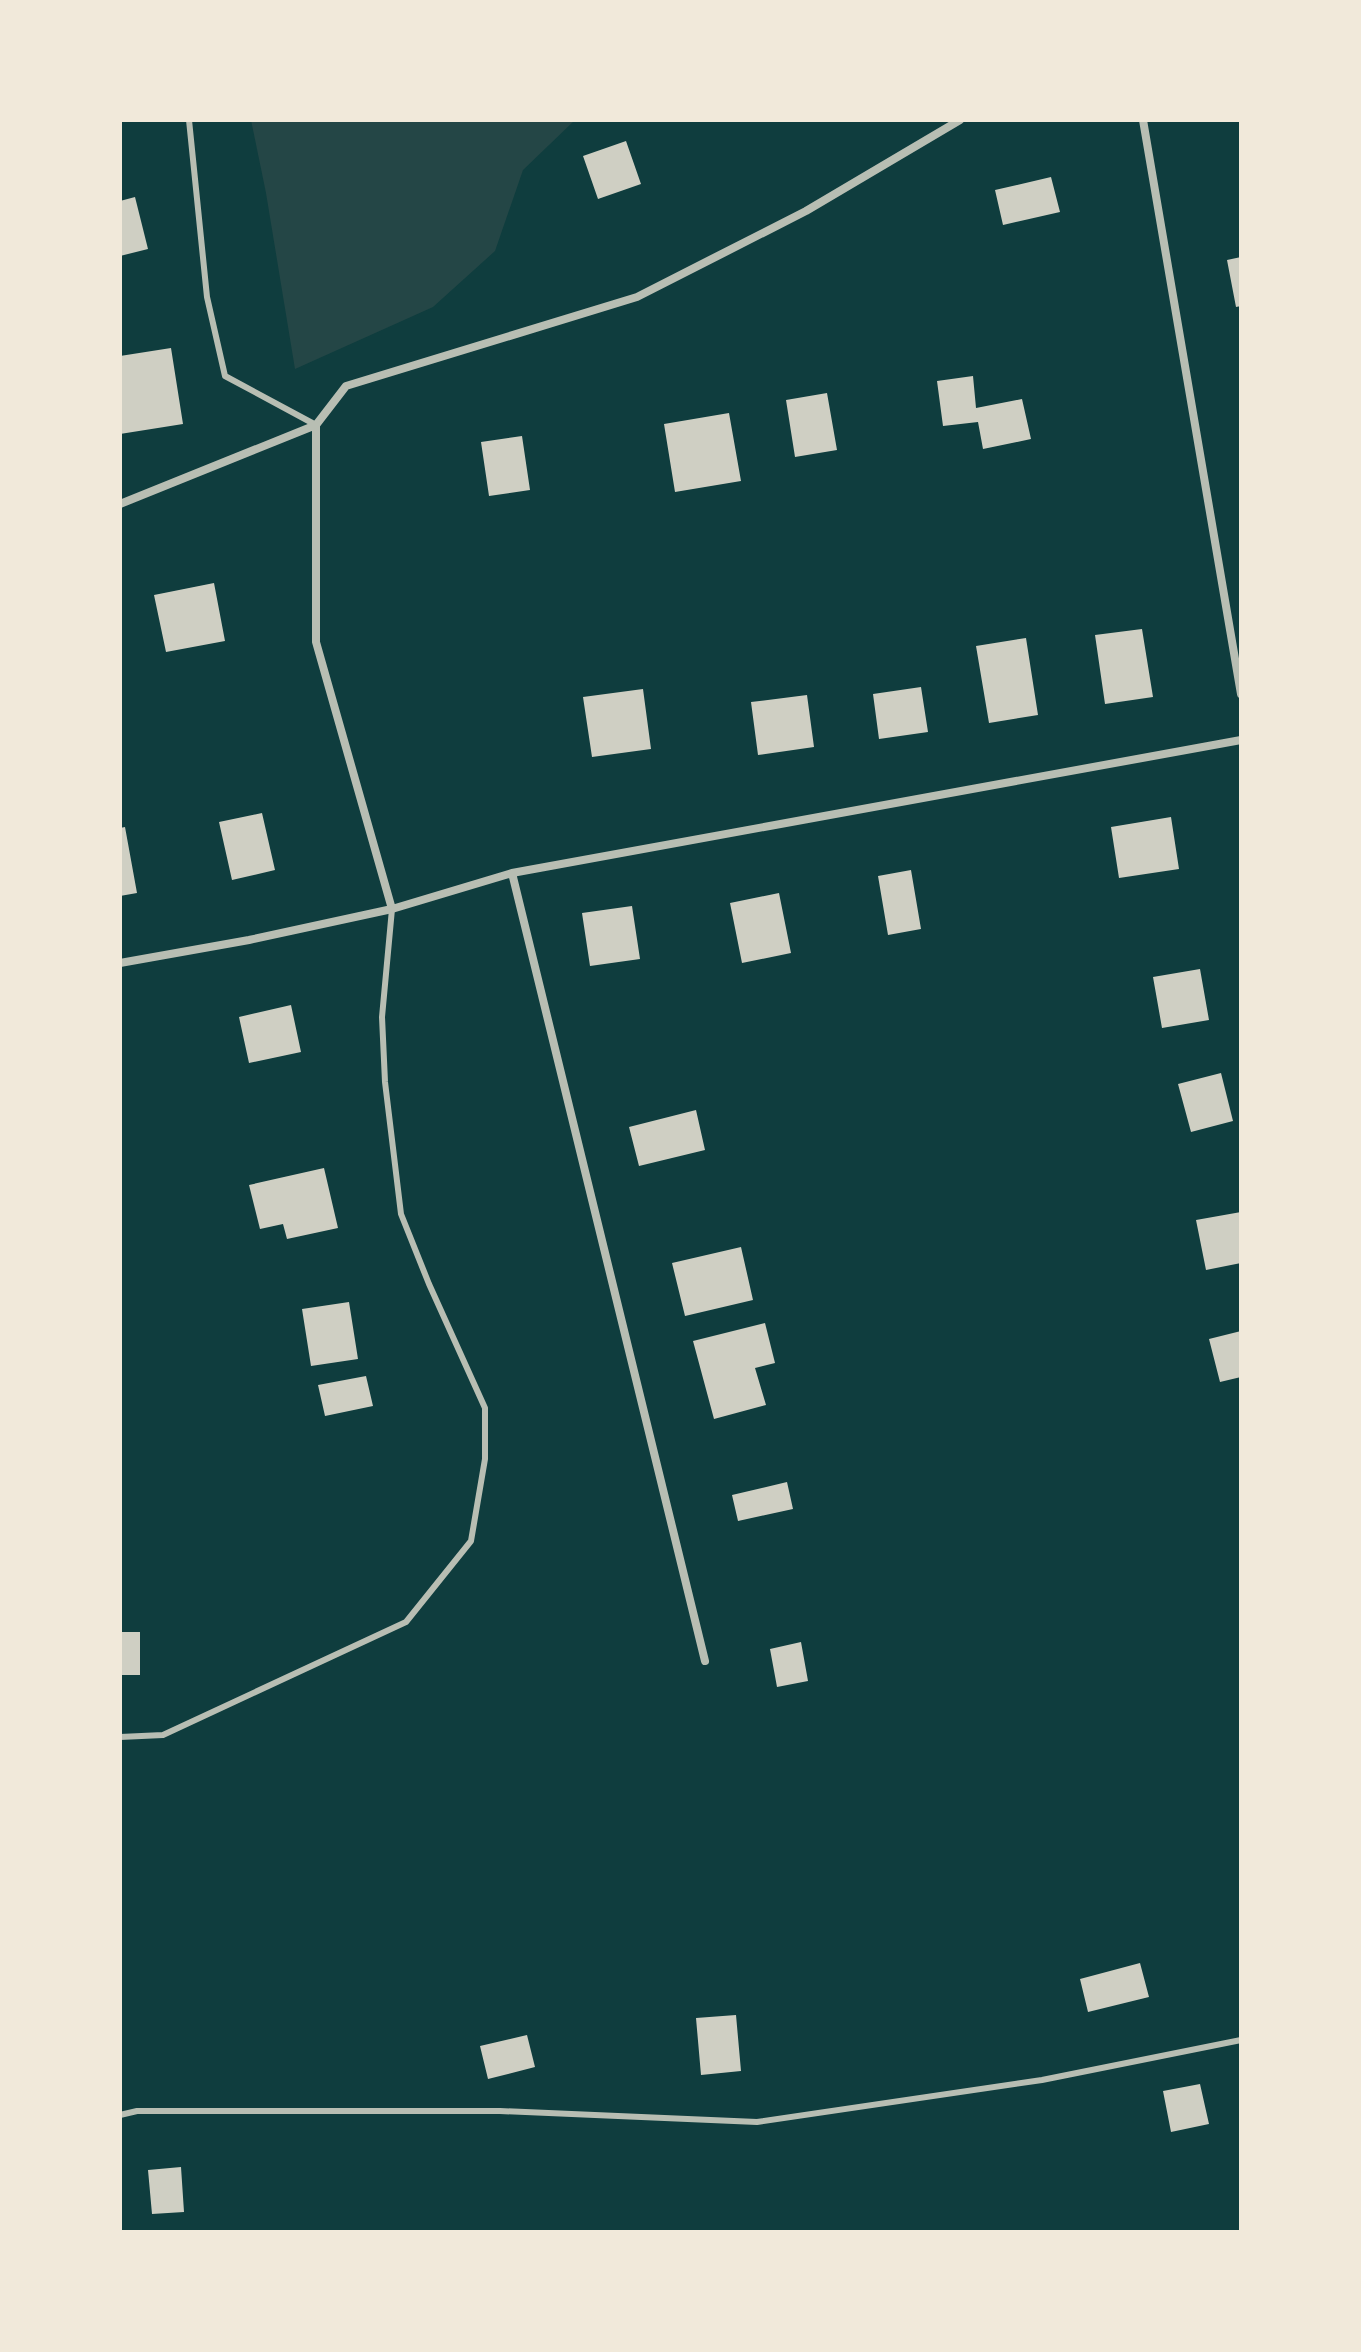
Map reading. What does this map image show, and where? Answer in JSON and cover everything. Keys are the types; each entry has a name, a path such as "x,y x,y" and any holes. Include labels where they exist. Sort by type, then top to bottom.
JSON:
{"street":[{"path":"120,504 316,425 346,386 637,297 806,211 960,120"},
{"path":"1143,120 1241,694"},
{"path":"316,425 316,642 392,909"},
{"path":"120,963 249,940 392,909 512,873 1241,740"},
{"path":"512,873 705,1661"}],"lane":[{"path":"189,120 207,297 225,376 316,425"},
{"path":"120,1737 163,1735 406,1622 471,1541 485,1459 485,1408 401,1214 385,1082 382,1017 392,909"},
{"path":"120,2115 137,2111 500,2111 757,2122 1042,2080 1241,2040"}],"shaded area":[{"path":"251,120 575,120 523,170 495,251 433,307 295,369"}],"building":[{"path":"626,141 641,184 598,199 583,156"},
{"path":"1051,177 1060,212 1003,225 995,190"},
{"path":"135,197 148,249 120,256 120,201"},
{"path":"1241,257 1241,306 1236,307 1227,260"},
{"path":"171,348 183,424 120,434 120,356"},
{"path":"973,376 976,408 1022,399 1031,439 983,449 978,422 943,426 937,381"},
{"path":"827,393 837,450 795,457 786,400"},
{"path":"729,413 741,481 675,492 664,424"},
{"path":"522,436 530,490 489,496 481,442"},
{"path":"214,583 225,641 166,652 154,595"},
{"path":"1142,629 1153,697 1105,704 1095,635"},
{"path":"1026,638 1038,715 989,723 976,646"},
{"path":"921,687 928,732 879,739 873,694"},
{"path":"643,689 651,749 592,757 583,697"},
{"path":"807,695 814,747 758,755 751,702"},
{"path":"262,813 275,870 232,880 219,822"},
{"path":"1171,817 1179,869 1119,878 1111,827"},
{"path":"125,827 137,893 120,896 120,828"},
{"path":"911,870 921,929 888,935 878,876"},
{"path":"779,893 791,953 742,963 730,903"},
{"path":"632,906 640,959 590,966 582,913"},
{"path":"1200,969 1209,1020 1162,1028 1153,977"},
{"path":"291,1005 301,1052 249,1063 239,1017"},
{"path":"1221,1073 1233,1121 1191,1132 1178,1084"},
{"path":"696,1110 705,1150 639,1166 629,1127"},
{"path":"324,1168 338,1228 287,1239 283,1224 260,1229 249,1185"},
{"path":"1241,1212 1241,1263 1206,1270 1196,1220"},
{"path":"741,1247 753,1300 685,1316 672,1263"},
{"path":"349,1302 358,1359 311,1366 302,1309"},
{"path":"765,1323 775,1363 755,1368 766,1405 714,1419 693,1341"},
{"path":"1241,1331 1241,1377 1220,1382 1209,1339"},
{"path":"366,1376 373,1406 325,1416 318,1385"},
{"path":"787,1482 793,1509 738,1521 732,1495"},
{"path":"120,1632 140,1632 140,1675 120,1675"},
{"path":"801,1642 808,1681 777,1687 770,1649"},
{"path":"1140,1963 1149,1997 1088,2012 1080,1979"},
{"path":"736,2015 741,2071 701,2075 696,2018"},
{"path":"527,2035 535,2067 488,2079 480,2046"},
{"path":"1200,2084 1209,2124 1171,2132 1163,2091"},
{"path":"181,2167 184,2212 152,2214 148,2170"}]}
